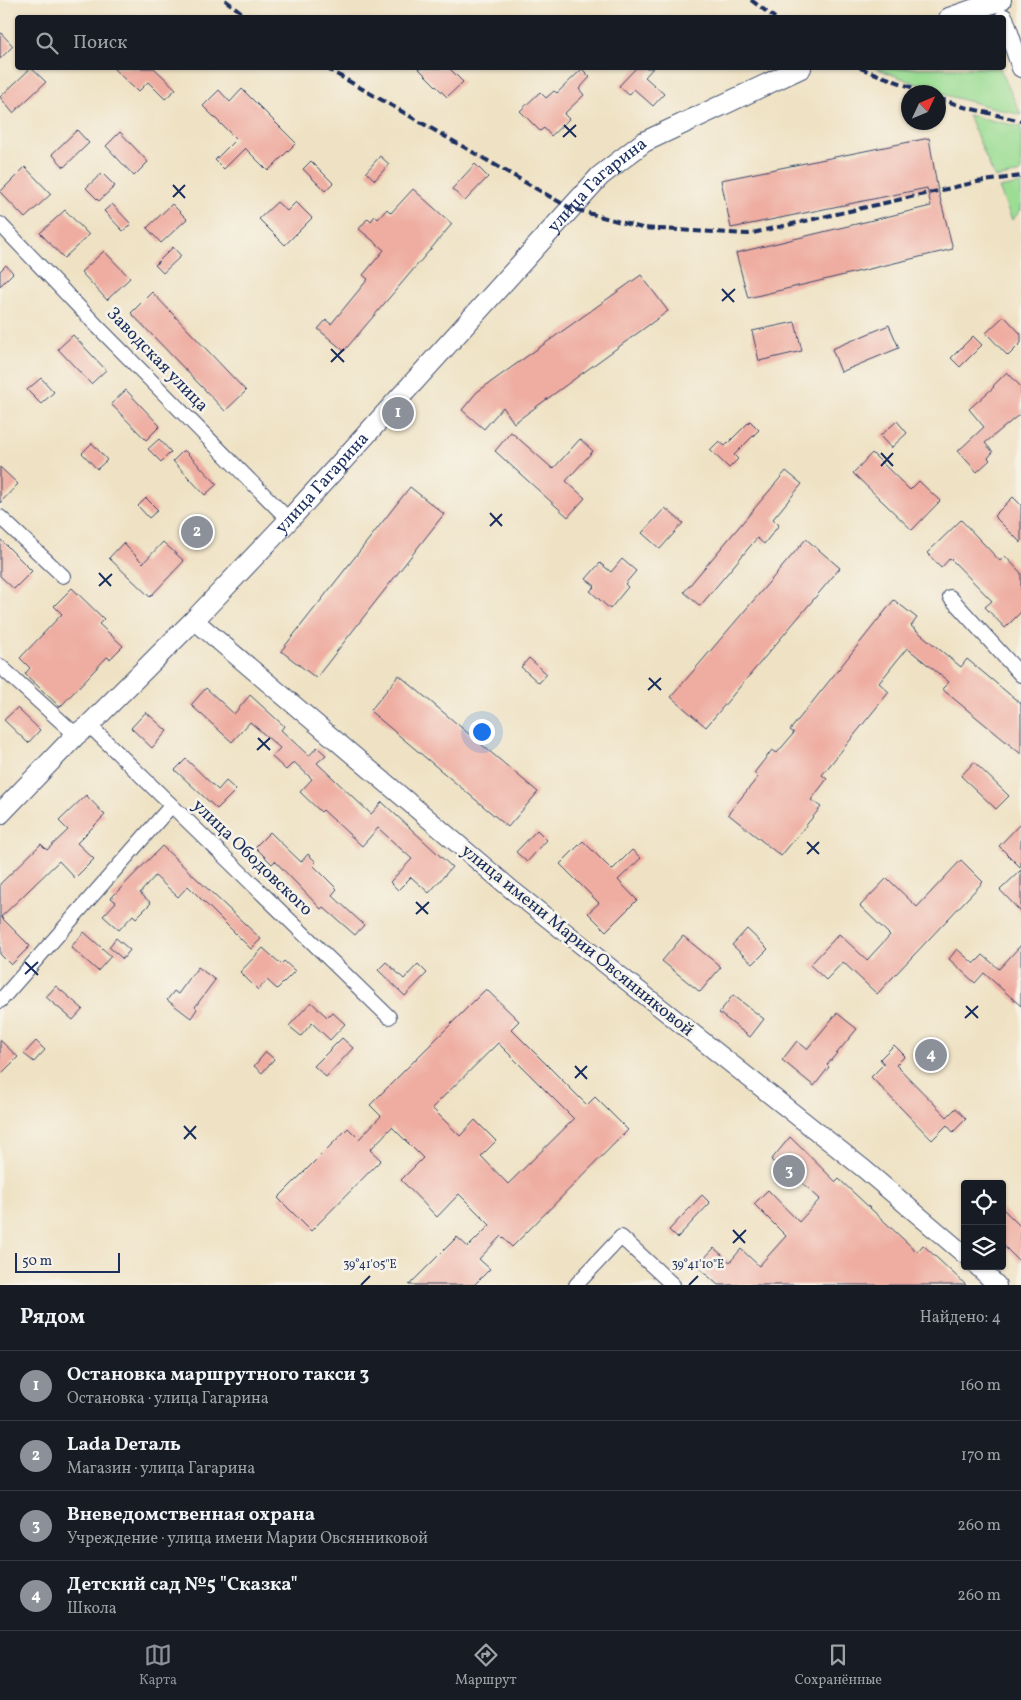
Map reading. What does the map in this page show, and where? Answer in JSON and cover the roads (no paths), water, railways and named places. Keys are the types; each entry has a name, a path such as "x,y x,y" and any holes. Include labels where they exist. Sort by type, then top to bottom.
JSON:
{"main road":[{"path":"967,15 1001,9"},
{"name":"улица Гагарина","path":"0,814 194,620 289,520 600,176 644,142 797,70"}],"street":[{"path":"1006,24 1021,68"},
{"name":"Заводская улица","path":"0,224 98,327 289,520"},
{"path":"0,517 63,576"},
{"path":"950,597 1021,676"},
{"name":"улица имени Марии Овсянниковой","path":"194,620 512,890 864,1169 961,1252"},
{"name":"улица Ободовского","path":"0,666 82,730 171,806 389,1017"},
{"path":"0,1001 171,806"},
{"path":"576,1285 621,1237 673,1285"},
{"path":"981,1270 997,1285"}],"railway":[{"path":"225,0 245,15"},
{"path":"751,0 771,15"},
{"path":"329,70 570,208 642,228 748,234 977,182 1021,176"},
{"path":"865,70 905,85"},
{"path":"946,101 1021,121"}],"place":[{"name":"Остановка маршрутного такси 3","path":"398,413"},
{"name":"Lada Dеталь","path":"197,532"},
{"name":"Детский сад №5 \"Сказка\"","path":"931,1055"},
{"name":"Вневедомственная охрана","path":"789,1171"}]}
